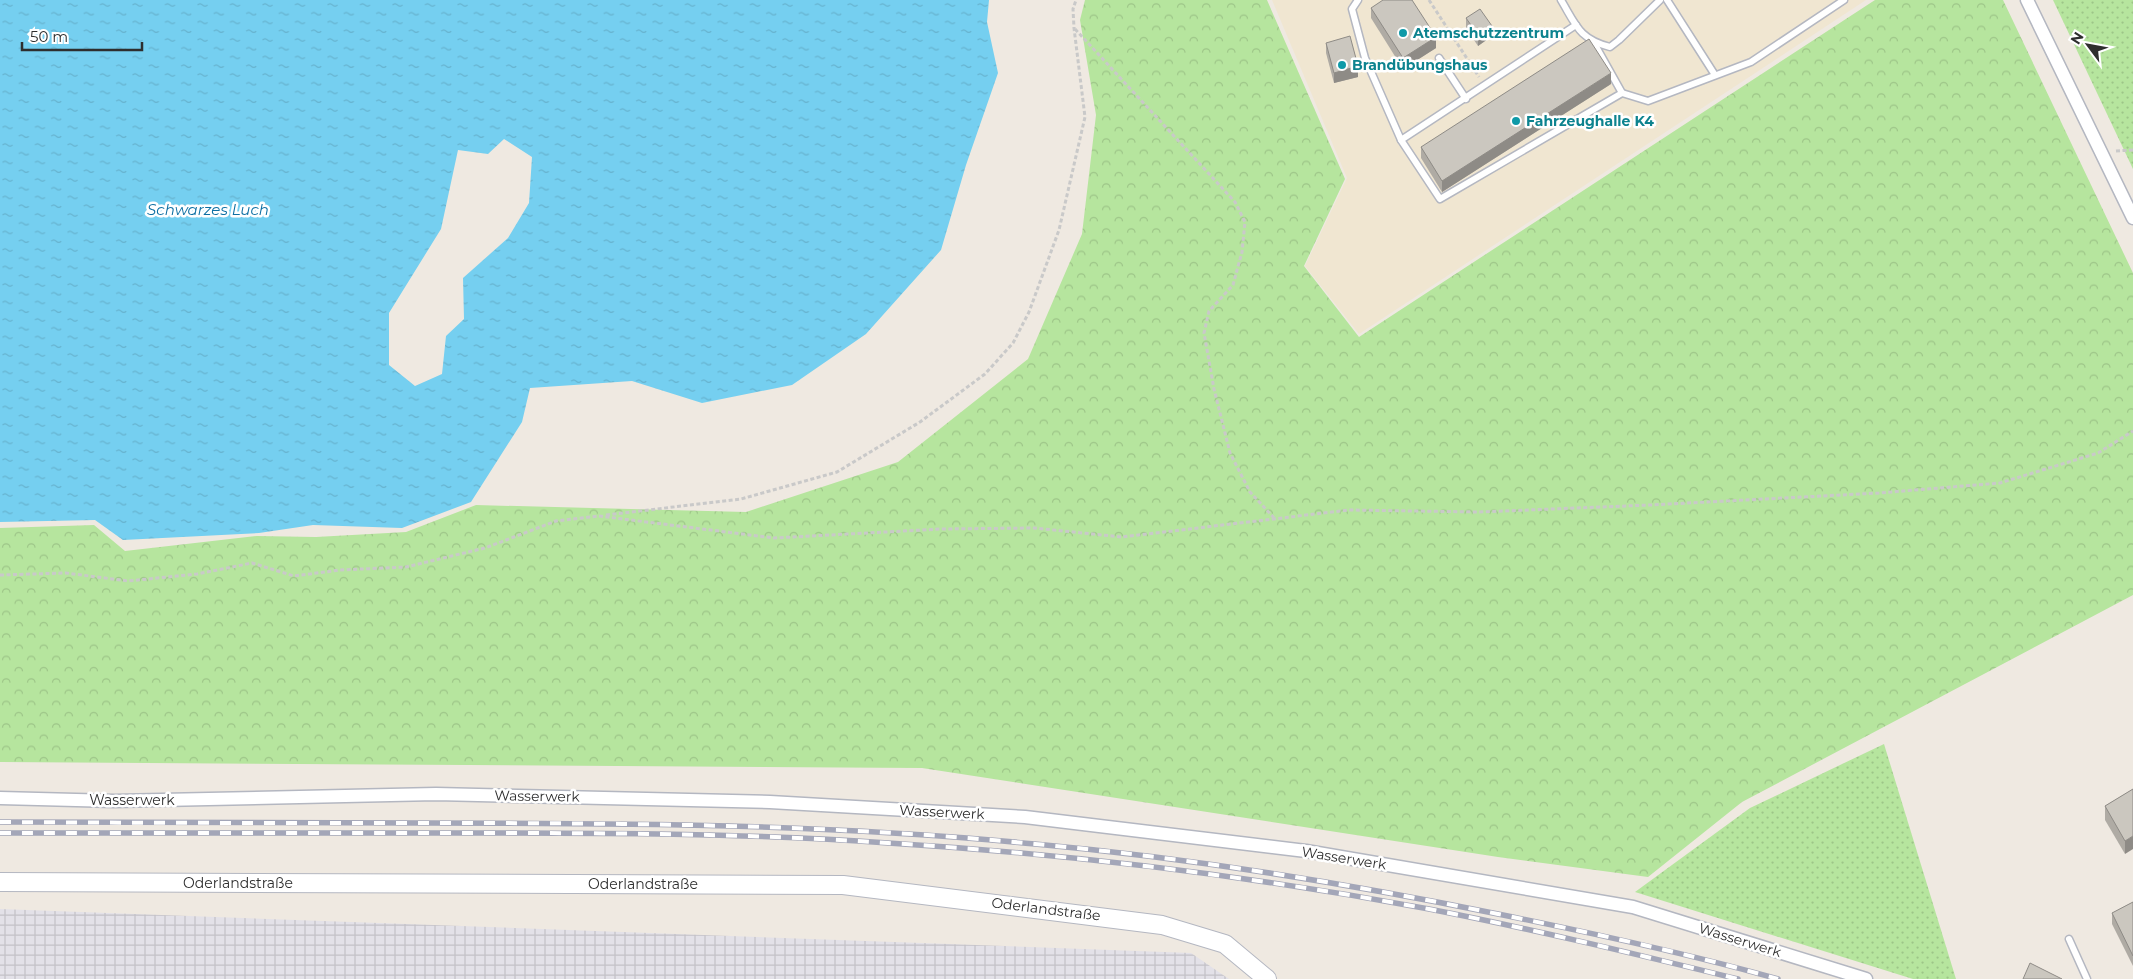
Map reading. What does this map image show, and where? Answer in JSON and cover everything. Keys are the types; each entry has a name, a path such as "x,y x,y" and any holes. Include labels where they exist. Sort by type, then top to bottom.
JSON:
{"street":[{"path":"2027,0 2133,218"},
{"name":"Wasserwerk","path":"0,798 114,801 436,794 770,802 1025,817 1306,851 1633,907 1866,979"},
{"name":"Oderlandstraße","path":"0,882 843,885 1162,924 1225,944 1267,979"}],"lane":[{"path":"1358,0 1352,9 1365,58 1401,140 1440,199 1622,93"},
{"path":"1561,0 1582,34 1594,43 1622,93 1648,101 1751,62 1844,0"},
{"path":"1594,43 1610,46 1619,40 1660,0"},
{"path":"1667,0 1715,75"},
{"path":"1401,140 1576,25"},
{"path":"1440,58 1466,99"},
{"path":"2069,939 2087,979"}],"path":[{"path":"0,576 66,573 128,581 196,574 252,564 294,576 340,570 406,567 485,548 556,521 741,500 837,472 920,422 985,374 1012,343 1029,312 1059,230 1085,117 1074,28 1073,9 1076,0"},
{"path":"1429,0 1485,86"},
{"path":"1074,28 1235,202 1245,222 1242,252 1232,285 1209,311 1204,333 1214,389 1230,453 1250,492 1276,520"},
{"path":"599,516 774,538 941,529 1034,528 1122,537 1350,510 1479,512 1650,505 1879,493 2000,483 2098,453 2133,431"}],"shaded area":[{"path":"1272,0 1866,0 1359,334 1305,266 1347,178"},
{"path":"0,909 1191,953 1229,979 0,979"}],"green space":[{"path":"1085,0 1267,0 1345,179 1304,266 1359,337 1875,0 2003,0 2133,273 2133,595 1742,802 1648,877 1498,857 922,768 0,762 0,528 94,525 125,551 257,536 316,537 406,532 476,505 746,512 898,462 1028,359 1082,234 1096,115 1080,20"},
{"path":"2053,0 2133,0 2133,169"},
{"path":"1884,744 1956,979 1913,979 1635,892 1750,808"}],"water":[{"name":"Schwarzes Luch","path":"0,0 989,0 987,22 998,73 966,165 941,250 866,334 792,385 702,403 632,381 530,388 522,422 471,502 402,528 313,525 259,533 123,540 95,520 0,522","holes":["504,139 532,157 529,203 508,238 463,278 464,319 446,336 442,374 415,386 389,365 389,313 441,229 458,150 488,154"]}],"building":[{"name":"Atemschutzzentrum","path":"1383,0 1412,0 1436,37 1403,58 1371,8"},
{"path":"1480,9 1492,26 1478,35 1466,18"},
{"path":"1350,36 1358,66 1334,73 1326,43"},
{"name":"Fahrzeughalle K4","path":"1589,39 1611,73 1442,181 1421,147"},
{"path":"2133,789 2133,836 2125,841 2105,806"},
{"path":"2133,902 2133,956 2112,913"},
{"path":"2030,963 2062,979 2023,979"}],"railway":[{"path":"0,822 653,824 882,832 959,837 1151,856 1383,892 1604,936 1778,979"},
{"path":"0,833 673,834 781,837 1024,853 1160,868 1362,897 1507,925 1738,979"}],"place":[{"name":"Atemschutzzentrum","path":"1403,33"},
{"name":"Brandübungshaus","path":"1342,65"},
{"name":"Fahrzeughalle K4","path":"1516,121"}]}
